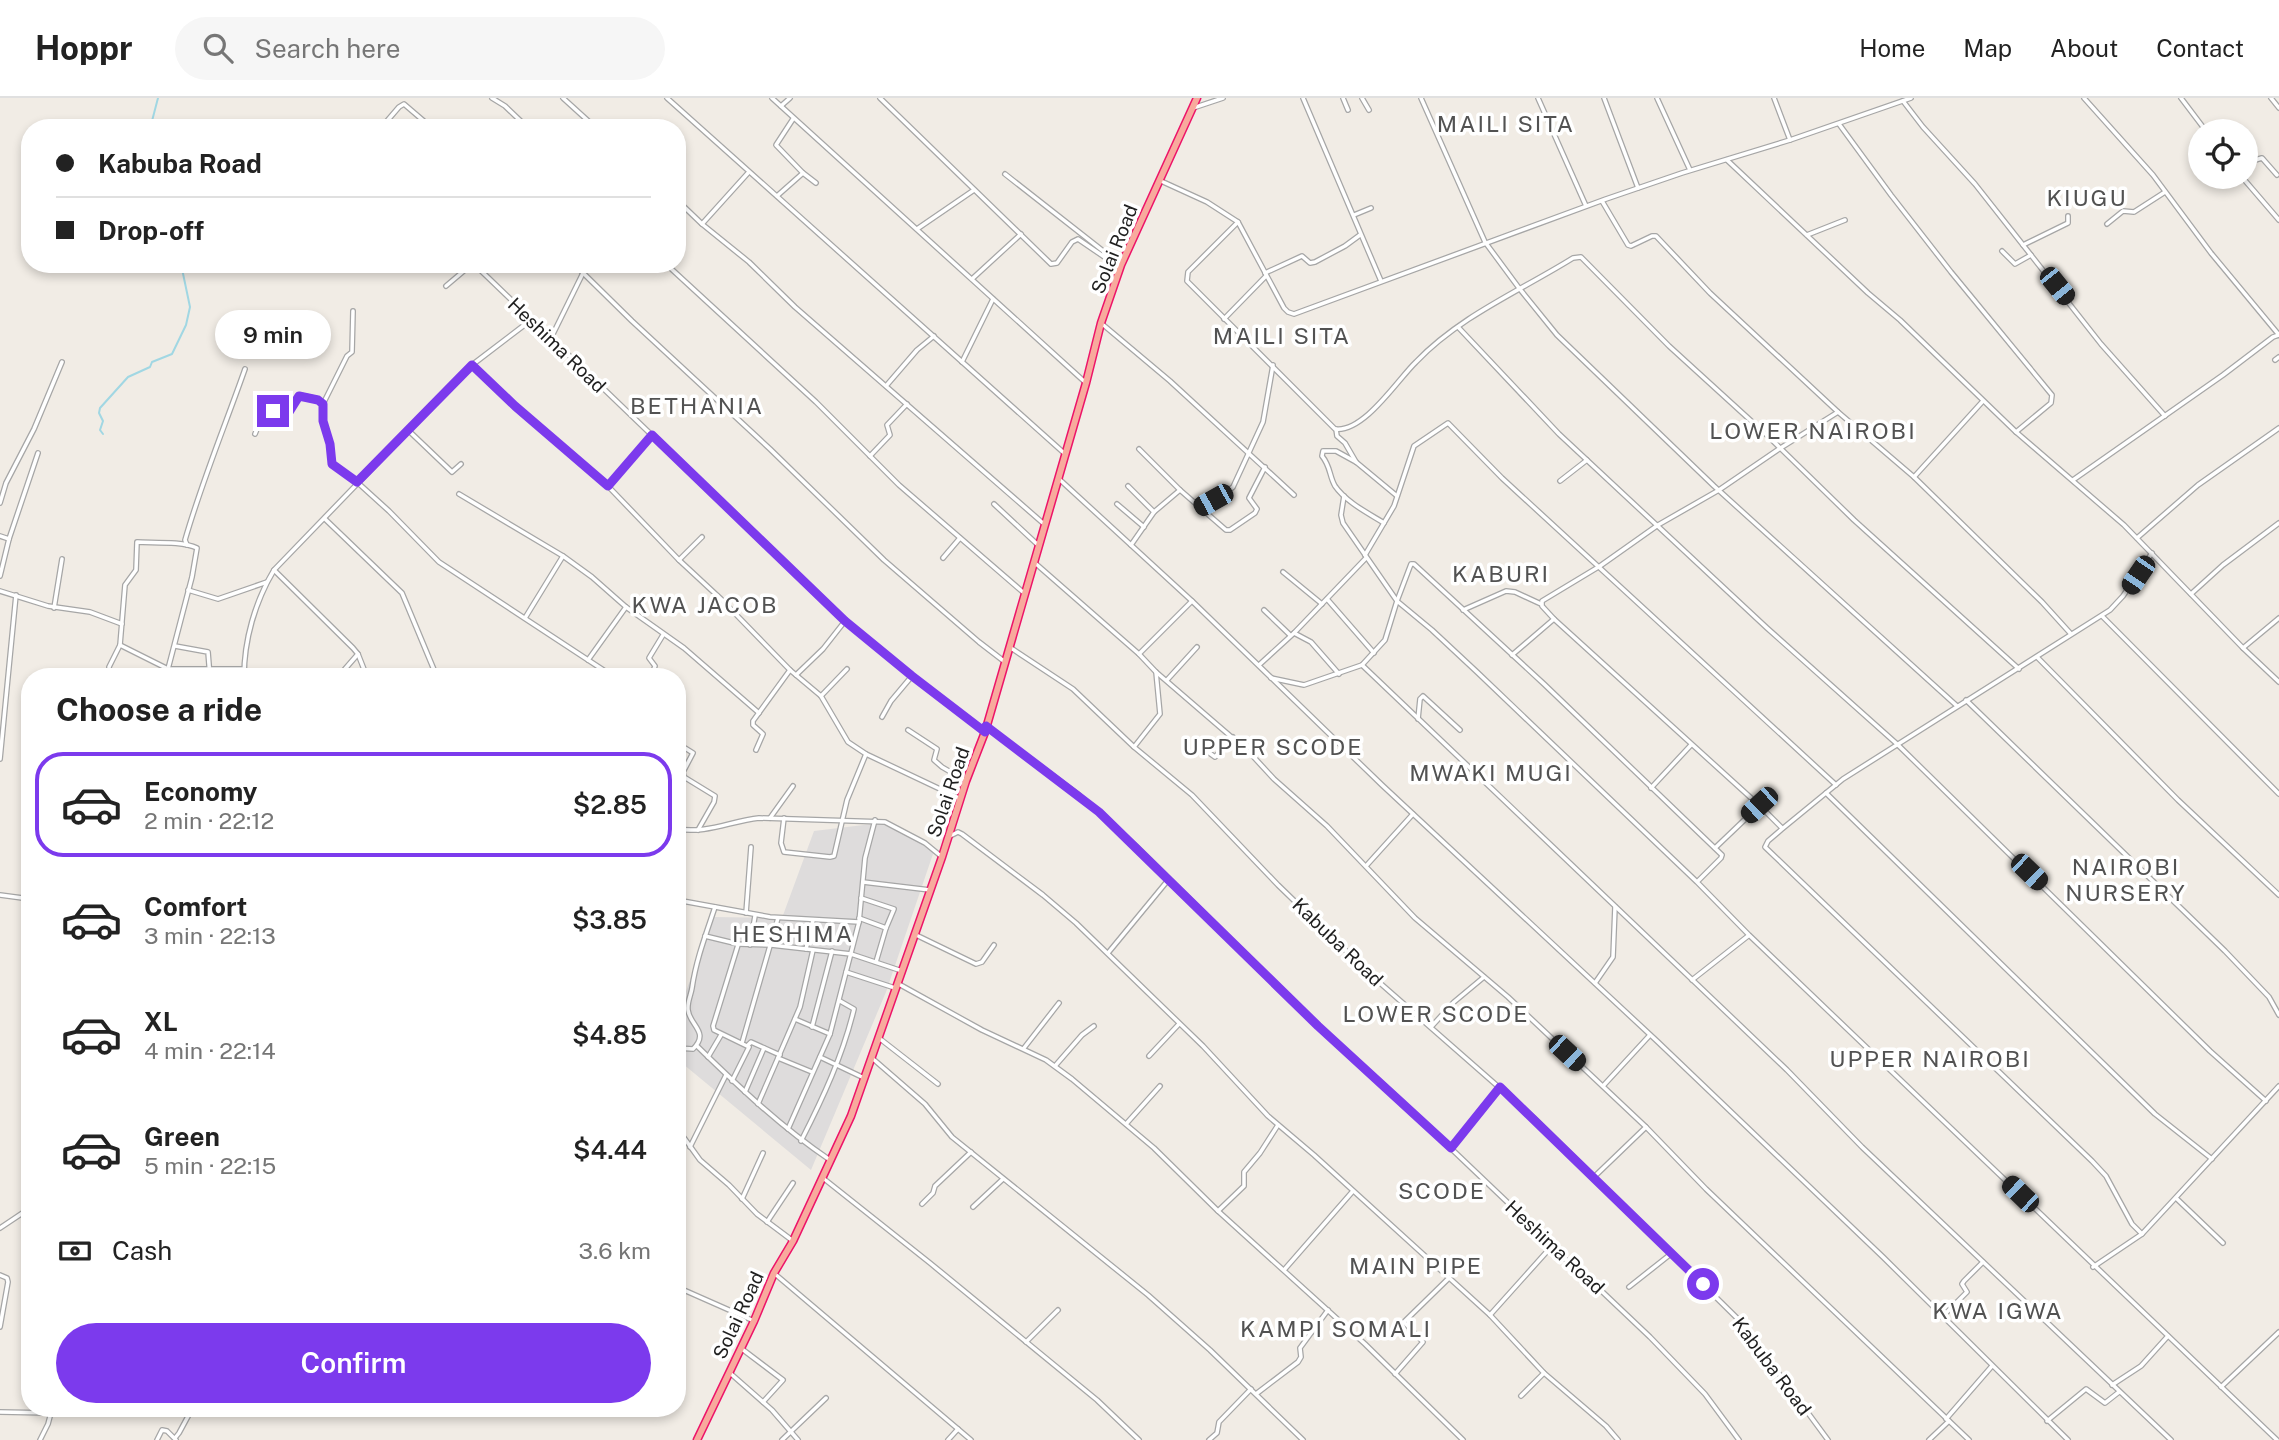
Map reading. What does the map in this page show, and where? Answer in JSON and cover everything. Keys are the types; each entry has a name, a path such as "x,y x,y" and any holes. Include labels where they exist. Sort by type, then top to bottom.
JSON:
{"highway":[{"name":"Solai Road","path":"697,1440 774,1273 793,1241 851,1116 986,729 1101,323 1121,267 1197,98"}],"street":[{"path":"492,98 519,119"},
{"path":"563,98 586,119"},
{"path":"667,98 1064,453"},
{"path":"772,98 1086,383"},
{"path":"780,106 790,98"},
{"path":"880,98 1053,265 1072,242 1078,239 1121,267"},
{"path":"1193,107 1223,98"},
{"path":"1303,98 1381,281"},
{"path":"1343,98 1348,110"},
{"path":"1362,98 1369,110"},
{"path":"1421,98 1485,242 1557,335 1719,490 1957,706"},
{"path":"1538,98 1586,206"},
{"path":"1604,98 1638,188"},
{"path":"1657,98 1690,170"},
{"path":"1774,98 1790,140"},
{"path":"1892,98 1895,104"},
{"path":"1161,181 1207,202 1238,222 1284,307 1294,314 1586,206 1911,98"},
{"path":"2073,480 2279,335 2211,253 2153,175 2084,98"},
{"path":"2181,98 2197,119"},
{"path":"2271,98 2279,108"},
{"path":"1903,101 1975,184 2101,344 2165,416"},
{"path":"390,119 404,104 422,119"},
{"path":"793,119 776,145 816,183"},
{"path":"1839,124 1951,272 2052,395 2051,403 2016,432"},
{"path":"2258,159 2262,158 2277,175"},
{"path":"1726,160 1900,320 2016,432 2137,538 2279,682"},
{"path":"702,224 748,173"},
{"path":"777,196 803,173"},
{"path":"1004,174 1121,267"},
{"path":"2252,189 2279,220"},
{"path":"917,229 974,190"},
{"path":"2107,224 2123,211 2134,212 2165,192"},
{"path":"1602,201 1628,245 1656,236 1692,275 1838,412 1914,477 2042,602 2071,634"},
{"path":"1354,215 1371,208"},
{"path":"686,209 1044,524"},
{"path":"2023,245 2068,223 2068,216"},
{"path":"1807,235 1845,220"},
{"path":"1238,222 1188,272 1187,281 1335,429 1356,462"},
{"path":"972,279 1021,234"},
{"path":"1224,319 1266,274 1302,256 1312,263 1360,235"},
{"path":"2002,251 2015,264 2031,254"},
{"path":"1335,429 1345,428 1379,405 1437,341 1519,288 1573,258 1581,257 1669,346 1854,520 2019,669"},
{"path":"446,286 462,273"},
{"name":"Heshima Road","path":"482,273 845,621 912,676 1089,804 1318,1026 1650,1337 1705,1394 1739,1440"},
{"path":"551,338 583,273"},
{"path":"584,273 884,560 1005,662"},
{"path":"670,273 816,402 899,485 1024,593"},
{"path":"962,362 993,299"},
{"path":"353,311 352,352 347,356 323,404 323,421 330,444 332,464 357,482 439,562 600,668"},
{"path":"244,668 255,608 274,570 472,365 531,320"},
{"path":"1101,323 1170,381 1294,495"},
{"path":"1458,327 1559,434 1767,628 1897,744 2210,1051 2266,1101"},
{"path":"886,386 917,350 934,336"},
{"path":"0,503 6,483 34,429 62,362"},
{"path":"472,365 608,486 790,670 821,696 848,742 866,754 961,799"},
{"path":"1200,507 1229,490 1249,453 1265,417 1273,365"},
{"path":"187,546 185,540 207,467 245,369"},
{"path":"255,434 265,409 289,412 299,396 318,400 323,404"},
{"path":"1914,477 1983,401"},
{"path":"869,456 890,435 887,425 907,404"},
{"path":"1541,604 1658,525 1719,490 1838,412"},
{"path":"1259,665 1327,599 1366,556 1394,506 1414,446 1448,423 1502,478 1836,785"},
{"path":"2137,538 2198,485 2279,428"},
{"path":"408,430 452,472 461,464"},
{"path":"608,486 652,435"},
{"path":"1139,449 1226,530 1257,511 1249,498 1265,467"},
{"path":"1384,523 1344,496 1333,483 1329,464 1322,456 1323,451 1346,456 1356,462 1396,496"},
{"path":"0,576 9,539 38,453"},
{"path":"1346,456 1351,453"},
{"path":"1560,481 1587,460"},
{"path":"1057,478 1192,601 1413,814 1650,1035 1883,1257 2068,1440"},
{"path":"1128,486 1154,512"},
{"path":"1131,545 1154,512 1180,490"},
{"path":"458,494 563,556 592,577 626,607 684,648 759,713"},
{"path":"1344,496 1342,521 1397,601 1432,630 1697,882 1749,935 2277,1440"},
{"path":"994,504 1038,545"},
{"path":"1117,504 1144,527"},
{"path":"325,519 402,593 433,668"},
{"path":"2192,594 2223,565 2279,523"},
{"path":"0,536 9,539"},
{"path":"679,560 702,537"},
{"path":"943,558 961,538"},
{"path":"109,668 120,645 125,585 135,570 136,542 196,547 197,550 168,668"},
{"path":"2142,1234 2132,1224 2106,1176 2092,1161 1765,847 1768,841 1836,785 2118,604 2152,553"},
{"path":"525,618 563,556"},
{"path":"54,608 62,559"},
{"path":"1034,562 1233,737 1274,779 1327,826 1415,918 1603,1086 1969,1440"},
{"path":"1269,677 1304,685 1362,665 1385,640 1406,574 1414,564 1722,855 1697,882"},
{"path":"274,570 358,654 363,668"},
{"path":"1283,572 1322,604"},
{"path":"188,590 218,599 267,582"},
{"path":"0,591 54,608 80,610 122,624"},
{"path":"1463,610 1491,595 1506,591 1515,592 1541,604 1782,829"},
{"path":"0,758 16,595"},
{"path":"1327,599 1374,653"},
{"path":"1139,654 1192,601"},
{"path":"588,660 626,607"},
{"path":"1264,610 1292,634 1311,642 1339,674"},
{"path":"2102,616 2279,794"},
{"path":"2243,648 2279,618"},
{"path":"1512,656 1554,619"},
{"path":"796,675 823,649 845,621"},
{"path":"654,668 649,658 663,635"},
{"path":"120,645 166,668"},
{"path":"175,646 208,652 210,668"},
{"path":"1167,680 1196,647"},
{"name":"Kabuba Road","path":"1009,648 1073,689 1134,747 1204,806 1278,884 1372,976 1500,1087 1594,1177 1741,1322 1828,1440"},
{"path":"346,668 358,654"},
{"path":"2037,657 2178,800 2279,895"},
{"path":"1362,665 2171,1440"},
{"path":"821,696 847,669"},
{"path":"756,750 763,735 752,724 790,670"},
{"path":"1134,747 1160,714 1156,672"},
{"path":"882,717 891,701 912,676"},
{"path":"1418,719 1420,699 1423,696 1460,730"},
{"path":"1966,701 2225,951 2269,997 2279,1015"},
{"path":"908,730 937,749 934,760 942,768 966,781"},
{"path":"1201,747 1214,757 1233,737"},
{"path":"1651,788 1691,745"},
{"path":"686,748 693,752 686,766"},
{"path":"784,818 780,844 784,852 830,857 835,852 842,819 866,754"},
{"path":"686,778 715,796 715,802 697,831"},
{"path":"770,818 793,786"},
{"path":"1826,793 2155,1114 2212,1159"},
{"path":"1715,848 1759,805"},
{"path":"1366,866 1413,814"},
{"path":"686,830 697,831 743,820 770,818 874,820 896,826 925,843 942,858"},
{"path":"788,1129 830,1034 859,920 865,858 874,820"},
{"path":"949,838 954,833 962,834 1043,895 1108,953 1203,1046 1278,1125 1490,1315 1544,1373 1606,1426 1618,1440"},
{"path":"746,913 751,847"},
{"path":"1108,953 1169,879"},
{"path":"863,883 930,890"},
{"path":"0,895 21,898"},
{"path":"861,898 894,909 876,962"},
{"path":"686,902 779,918 859,920 886,928"},
{"path":"1595,983 1614,957 1615,906"},
{"path":"686,1049 691,1050 697,1046 700,1035 689,1016 688,1005 715,907"},
{"path":"750,944 755,915"},
{"path":"742,1043 779,918"},
{"path":"806,949 813,919"},
{"path":"915,934 976,964 982,962 994,945"},
{"path":"1692,980 1749,935"},
{"path":"705,936 738,944 851,954 902,971"},
{"path":"738,944 714,1030 748,1045 751,1042 813,1073"},
{"path":"758,1104 800,1007 813,950"},
{"path":"812,1027 832,951"},
{"path":"846,972 896,985 1055,1066 1154,1148 1463,1440"},
{"path":"1431,1027 1454,1002 1484,977"},
{"path":"801,1141 837,1065 854,1009 839,1001"},
{"path":"1024,1048 1059,1003"},
{"path":"795,1019 830,1034"},
{"path":"1149,1056 1179,1024"},
{"path":"1055,1066 1082,1035 1094,1026"},
{"path":"708,1057 721,1035"},
{"path":"1603,1086 1650,1035"},
{"path":"879,1038 938,1084"},
{"path":"732,1081 749,1048 748,1045"},
{"path":"697,1046 732,1081 801,1141 830,1160"},
{"path":"745,1092 764,1048"},
{"path":"820,1057 864,1078"},
{"path":"872,1058 925,1104 952,1137 1148,1295 1303,1440"},
{"path":"690,1147 726,1075"},
{"path":"1126,1124 1160,1086"},
{"path":"2094,1266 2142,1234 2279,1086"},
{"path":"1451,1148 1500,1087"},
{"path":"1219,1211 1244,1186 1244,1172 1252,1165 1278,1125"},
{"path":"1594,1177 1646,1127"},
{"path":"686,1141 700,1160 767,1222 793,1241"},
{"path":"742,1199 763,1153"},
{"path":"922,1204 933,1193 935,1186 971,1153"},
{"path":"822,1178 1097,1400 1139,1440"},
{"path":"973,1208 1003,1179"},
{"path":"767,1222 793,1183"},
{"path":"1284,1270 1353,1191"},
{"path":"2176,1198 2223,1243"},
{"path":"0,1228 21,1214"},
{"path":"1490,1315 1551,1247"},
{"path":"1629,1287 1672,1253"},
{"path":"1942,1317 1967,1292 1962,1284 1964,1280 1983,1262"},
{"path":"774,1273 971,1440"},
{"path":"0,1275 7,1278 8,1282 0,1327"},
{"path":"1395,1374 1423,1342 1404,1322 1449,1278"},
{"path":"686,1291 754,1321"},
{"path":"1026,1342 1058,1310"},
{"path":"1256,1394 1300,1360 1300,1348 1328,1310"},
{"path":"2221,1387 2279,1332"},
{"path":"2112,1385 2141,1366 2168,1336"},
{"path":"741,1349 783,1380 763,1402"},
{"path":"1929,1440 1992,1366"},
{"path":"729,1372 763,1402 798,1440"},
{"path":"1521,1396 1544,1373"},
{"path":"1209,1440 1217,1433 1219,1422 1251,1389"},
{"path":"2047,1420 2087,1389 2105,1403 2120,1392"},
{"path":"782,1440 826,1398"},
{"path":"0,1412 21,1412"},
{"path":"40,1440 50,1417"},
{"path":"157,1440 162,1430 175,1439 188,1417"},
{"path":"948,1440 958,1429"}],"shaded area":[{"path":"880,823 935,848 886,992 811,1170 686,1066 686,991 713,917 782,918 814,831"}],"waterway":[{"path":"153,119 158,98"},
{"path":"103,434 100,430 103,421 100,408 128,377 150,367 152,362 172,354 186,325 190,307 183,273"}],"district":[{"name":"MAILI SITA","path":"1506,124"},
{"name":"KIUGU","path":"2087,198"},
{"name":"MAILI SITA","path":"1282,336"},
{"name":"BETHANIA","path":"697,406"},
{"name":"LOWER NAIROBI","path":"1813,431"},
{"name":"KABURI","path":"1501,574"},
{"name":"KWA JACOB","path":"705,605"},
{"name":"UPPER SCODE","path":"1273,747"},
{"name":"MWAKI MUGI","path":"1491,773"},
{"name":"NAIROBI NURSERY","path":"2126,880"},
{"name":"HESHIMA","path":"793,934"},
{"name":"LOWER SCODE","path":"1436,1014"},
{"name":"UPPER NAIROBI","path":"1930,1059"},
{"name":"SCODE","path":"1442,1191"},
{"name":"MAIN PIPE","path":"1416,1266"},
{"name":"KWA IGWA","path":"1998,1311"},
{"name":"KAMPI SOMALI","path":"1336,1329"}],"route":[{"path":"273,411 289,412 299,396 318,400 323,404 322,416 330,444 332,464 357,482 472,365 608,486 652,435 845,621 985,732 986,726 1099,812 1244,956 1451,1148 1500,1087 1703,1284"}]}
